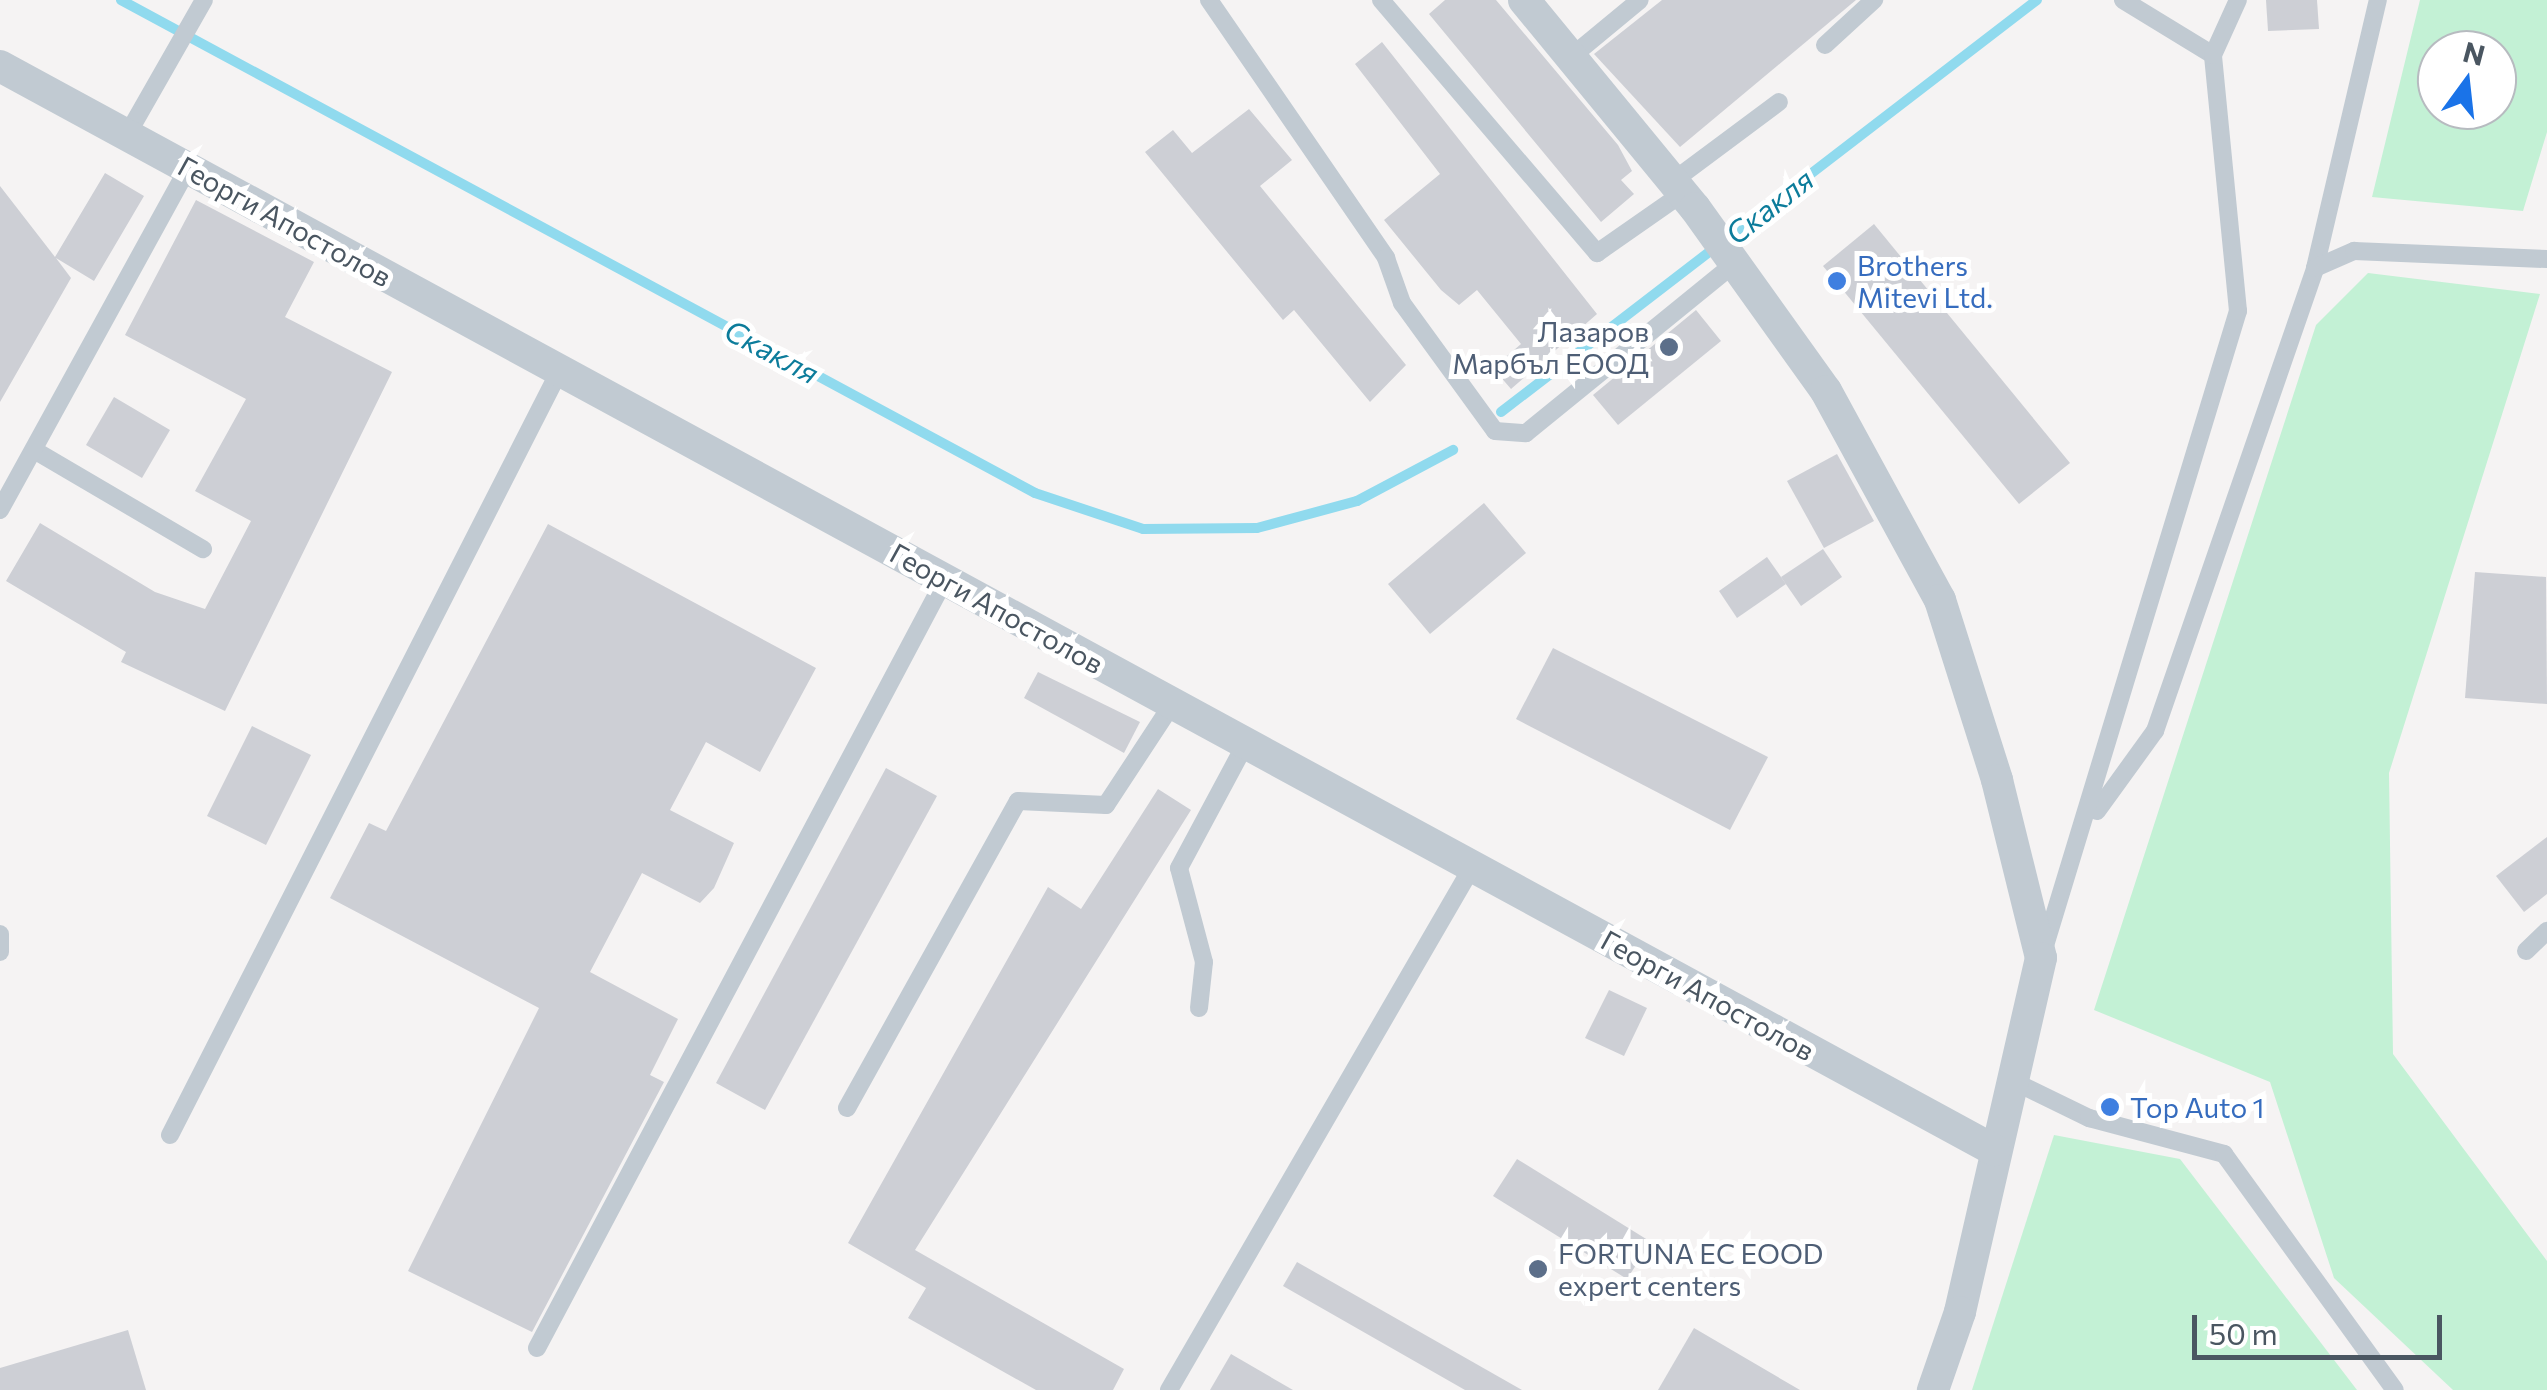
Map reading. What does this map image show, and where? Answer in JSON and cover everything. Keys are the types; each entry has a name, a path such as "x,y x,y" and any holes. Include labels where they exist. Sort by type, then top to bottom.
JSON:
{"street":[{"path":"1524,0 1678,187 1826,392 1940,600 2041,958 1960,1312 1933,1390"},
{"name":"Георги Апостолов","path":"0,66 1994,1150"}],"lane":[{"path":"127,135 203,0"},
{"path":"1209,0 1386,258 1402,303 1495,432 1526,433 1735,263"},
{"path":"1380,0 1597,252 1779,102"},
{"path":"1571,57 1640,0"},
{"path":"1824,45 1874,0"},
{"path":"2123,0 2213,55"},
{"path":"2041,958 2088,824 2238,312 2213,55 2238,0"},
{"path":"2088,824 2155,731 2314,268 2378,0"},
{"path":"0,510 188,168"},
{"path":"2314,268 2354,251 2547,260"},
{"path":"170,1135 560,370"},
{"path":"34,450 203,548"},
{"path":"537,1348 945,580"},
{"path":"847,1108 1018,802 1106,805 1173,703"},
{"path":"1200,1008 1204,962 1179,868 1246,743"},
{"path":"1169,1390 1472,867"},
{"path":"2526,951 2547,931"},
{"path":"0,934 0,952"},
{"path":"2011,1080 2090,1118 2224,1154 2395,1390"}],"green space":[{"path":"2420,0 2547,0 2547,132 2523,211 2372,197"},
{"path":"2368,273 2540,294 2389,773 2393,1054 2547,1261 2547,1390 2453,1390 2334,1278 2270,1082 2094,1010 2316,325"},
{"path":"2054,1135 2180,1159 2357,1390 1972,1390"}],"building":[{"path":"1445,0 1496,0 1618,145 1632,171 1621,180 1634,194 1601,222 1429,14"},
{"path":"1662,0 1856,0 1680,147 1594,54"},
{"path":"2266,0 2317,0 2319,29 2268,31"},
{"path":"1382,42 1597,314 1511,389 1493,368 1521,344 1477,290 1459,305 1441,290 1384,220 1440,174 1355,64"},
{"path":"1249,109 1292,160 1260,186 1406,365 1370,402 1294,310 1283,320 1145,152 1173,130 1192,153"},
{"path":"105,173 144,196 94,281 56,258 71,278 0,402 0,186 55,257"},
{"path":"196,200 314,262 285,317 392,372 225,711 121,662 126,652 6,581 40,523 155,592 205,609 251,521 195,491 246,399 125,335"},
{"path":"1874,224 2070,463 2019,504 1823,266"},
{"path":"1696,310 1721,341 1618,425 1593,395"},
{"path":"114,397 170,430 142,478 86,445"},
{"path":"1837,454 1874,521 1824,548 1787,481"},
{"path":"1484,503 1526,553 1430,634 1388,584"},
{"path":"548,524 816,668 760,772 706,742 670,810 734,843 714,888 700,903 642,873 590,972 678,1019 650,1075 664,1082 532,1332 408,1271 539,1008 330,898 369,823 386,831"},
{"path":"1823,549 1842,577 1801,606 1781,577"},
{"path":"1767,557 1786,584 1737,618 1719,591"},
{"path":"2475,572 2546,577 2547,704 2465,698"},
{"path":"1553,648 1768,757 1730,830 1516,719"},
{"path":"1038,672 1140,722 1124,753 1024,698"},
{"path":"252,726 311,755 266,845 207,816"},
{"path":"886,768 937,796 765,1110 716,1083"},
{"path":"1158,789 1191,810 915,1250 1124,1369 1113,1390 1036,1390 908,1318 926,1288 848,1243 1048,887 1081,909"},
{"path":"2547,837 2547,894 2524,912 2496,876"},
{"path":"1609,990 1647,1008 1624,1056 1585,1038"},
{"path":"1517,1159 1651,1242 1627,1279 1493,1196"},
{"path":"1297,1262 1522,1390 1465,1390 1283,1286"},
{"path":"1694,1328 1800,1390 1658,1390"},
{"path":"128,1330 146,1390 0,1390 0,1368"},
{"path":"1231,1354 1293,1390 1210,1390"}],"waterway":[{"name":"Скакля","path":"121,0 1035,493 1143,529 1257,528 1357,501 1453,450"},
{"name":"Скакля","path":"1501,412 2037,0"}],"place":[{"name":"Brothers Mitevi Ltd.","path":"1837,281"},
{"name":"Лазаров Марбъл ЕООД","path":"1669,347"},
{"name":"Top Auto 1","path":"2110,1107"},
{"name":"FORTUNA EC EOOD expert centers","path":"1538,1269"}]}
